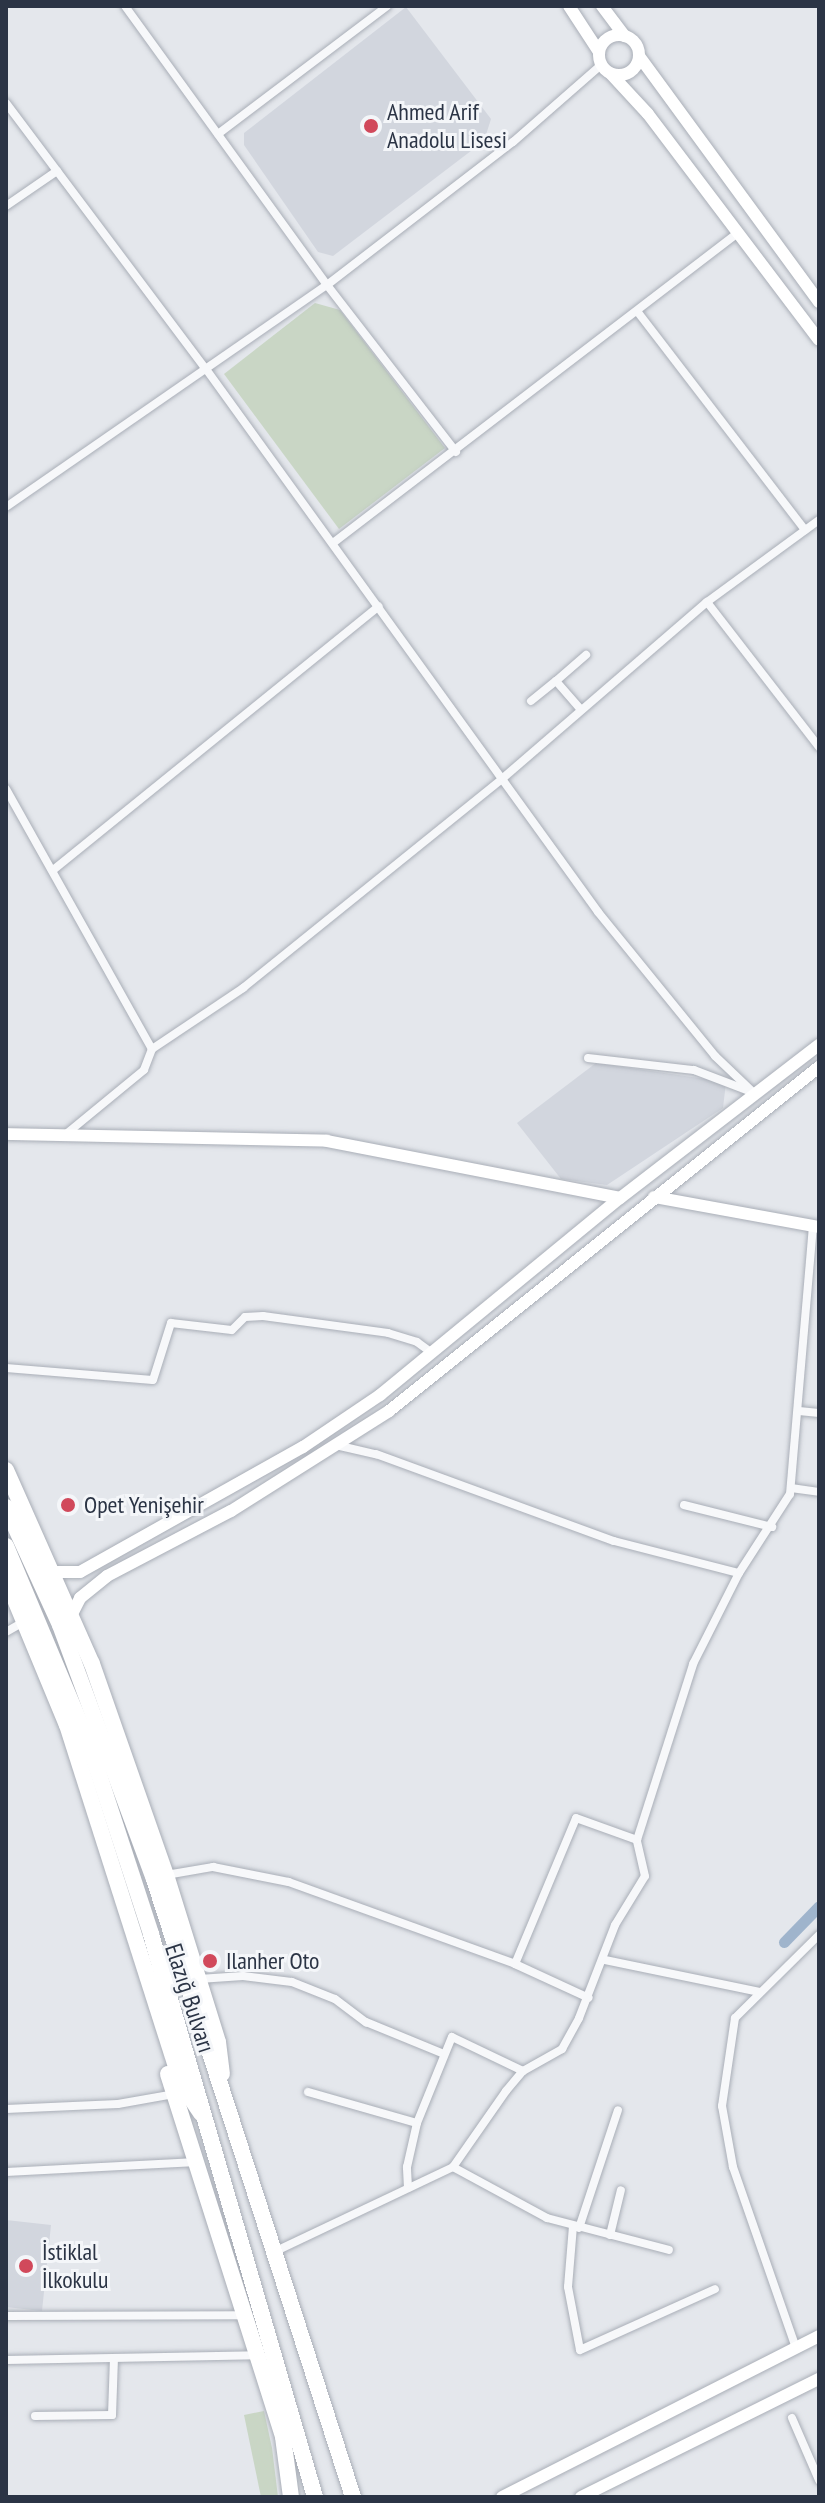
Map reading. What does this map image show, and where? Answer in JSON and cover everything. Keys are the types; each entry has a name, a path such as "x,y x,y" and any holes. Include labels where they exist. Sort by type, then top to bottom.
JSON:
{"highway":[{"path":"6,1470 72,1614 166,1875 218,2042 227,2115"},
{"name":"Elazığ Bulvarı","path":"6,1507 60,1625 154,1879 271,2254 353,2497"},
{"name":"Elazığ Bulvarı","path":"6,1546 89,1744 211,2129 315,2497"},
{"path":"6,1578 67,1725 182,2085 211,2129"},
{"path":"165,2029 164,2065 198,2162 283,2437 291,2497"},
{"path":"301,2447 305,2497"}],"main road":[{"path":"569,6 604,64 739,232 819,340"},
{"path":"602,6 625,36 636,44 639,56 819,302"},
{"path":"604,64 605,40 625,36"},
{"path":"604,64 630,73 639,56"},
{"path":"55,1572 80,1572 303,1447 432,1353 753,1092 819,1045"},
{"path":"72,1614 80,1598 107,1576 231,1511 340,1446 819,1067"},
{"path":"6,1134 327,1141 620,1198"},
{"path":"654,1197 816,1226"},
{"path":"502,2497 819,2336"},
{"path":"581,2497 819,2379"}],"street":[{"path":"125,6 327,285 456,452"},
{"path":"218,134 387,6"},
{"path":"6,507 327,285 513,142 604,64"},
{"path":"6,103 206,369 598,912 715,1056 753,1092"},
{"path":"6,206 57,171"},
{"path":"333,543 456,452 739,232"},
{"path":"637,311 805,530"},
{"path":"62,1137 144,1070 152,1049 243,988 503,778 707,602 819,520"},
{"path":"707,602 819,747"},
{"path":"53,870 379,606"},
{"path":"531,701 586,655"},
{"path":"556,681 581,710"},
{"path":"6,789 152,1049"},
{"path":"588,1058 694,1070 753,1092"},
{"path":"271,2254 453,2167 523,2071 562,2049 589,1998 615,1925 645,1876 637,1840 693,1664 739,1573 772,1527 791,1488 816,1226"},
{"path":"6,1368 153,1380 171,1323 232,1330 245,1317 263,1316 388,1333 432,1353"},
{"path":"799,1411 819,1413"},
{"path":"340,1446 376,1454 614,1541 739,1573"},
{"path":"791,1488 819,1492"},
{"path":"684,1505 772,1527"},
{"path":"6,1632 25,1621"},
{"path":"515,1964 576,1818 637,1840"},
{"path":"166,1875 213,1867 252,1872 515,1964 589,1998"},
{"path":"796,2348 733,2167 722,2106 735,2018 819,1935"},
{"path":"605,1960 760,1992"},
{"path":"199,1979 243,1976 292,1982 335,1999 366,2022 444,2054"},
{"path":"408,2188 407,2167 417,2123 444,2054 457,2037 523,2071"},
{"path":"308,2092 417,2123"},
{"path":"6,2109 118,2104 175,2094"},
{"path":"618,2110 576,2227 568,2287 580,2350 715,2289"},
{"path":"6,2172 198,2162"},
{"path":"453,2167 547,2218 669,2250"},
{"path":"610,2235 621,2190"},
{"path":"6,2316 246,2315"},
{"path":"6,2360 257,2355"},
{"path":"35,2416 112,2415 114,2359"},
{"path":"792,2418 819,2480"}],"shaded area":[{"name":"Ahmed Arif Anadolu Lisesi","path":"406,7 491,119 484,141 333,256 318,252 244,145 244,133"},
{"path":"596,1063 726,1082 723,1108 607,1185 561,1179 517,1123"},
{"name":"İstiklal İlkokulu","path":"6,2220 51,2225 42,2311 6,2307"}],"green space":[{"path":"315,303 340,310 445,448 339,529 224,374"},
{"path":"264,2411 278,2497 261,2497 244,2415"}],"waterway":[{"path":"784,1942 819,1906"}],"place":[{"name":"Ahmed Arif Anadolu Lisesi","path":"371,126"},
{"name":"Opet Yenişehir","path":"68,1505"},
{"name":"Ilanher Oto","path":"210,1961"},
{"name":"İstiklal İlkokulu","path":"26,2266"}]}
